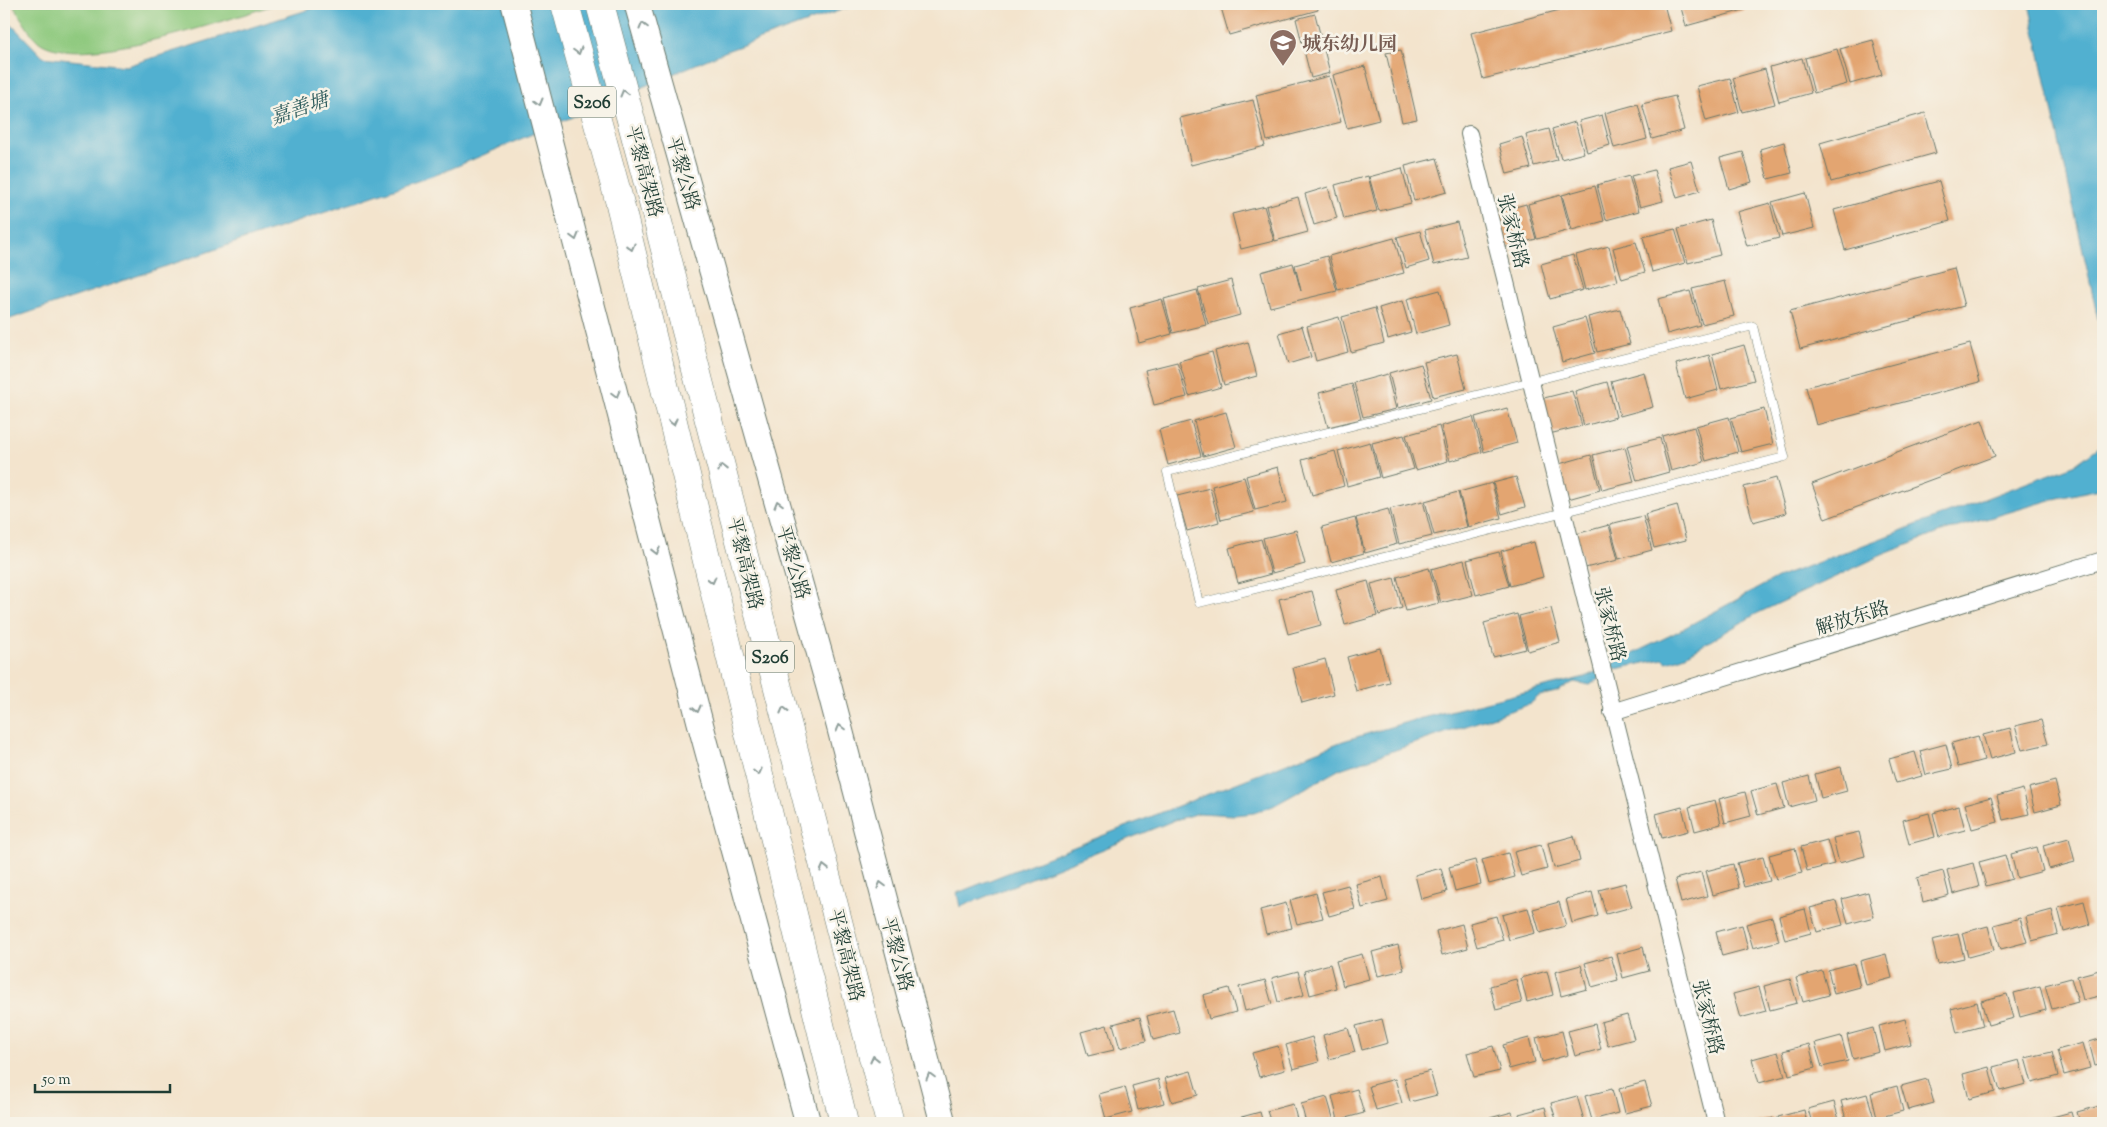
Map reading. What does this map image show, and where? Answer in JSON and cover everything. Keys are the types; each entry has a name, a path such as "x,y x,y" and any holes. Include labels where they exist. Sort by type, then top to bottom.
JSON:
{"highway":[{"name":"平黎高架路","path":"565,4 619,200 844,1123"},
{"name":"平黎高架路","path":"600,4 890,1123"}],"main road":[{"path":"514,4 702,730 808,1123"},
{"name":"平黎公路","path":"637,4 829,687 942,1123"}],"street":[{"name":"张家桥路","path":"1469,134 1716,1123"},
{"name":"解放东路","path":"1612,712 2103,560"}],"lane":[{"path":"1752,326 1785,457 1199,603 1167,472 1531,381 1752,326"}],"green space":[{"path":"12,4 277,4 154,40 85,51 57,49 38,41"}],"water":[{"name":"嘉善塘","path":"327,4 858,4 729,50 441,173 4,321 4,17 43,57 126,66"},
{"path":"2029,4 2103,4 2103,342"},
{"path":"2103,444 2103,488 2054,499 1938,533 1882,555 1756,614 1683,657 1667,662 1663,659 1611,670 1590,685 1574,682 1556,692 1539,696 1530,704 1340,769 1273,806 1254,813 1234,815 1199,813 1175,820 960,907 957,893 1343,741 1414,720 1585,677 1673,634 1777,578 2076,464"}],"building":[{"path":"1220,4 1317,4 1318,10 1229,35"},
{"path":"1583,4 1664,4 1671,31 1483,79 1471,33"},
{"path":"1680,4 1765,4 1686,26"},
{"path":"1315,14 1330,73 1311,78 1296,19"},
{"path":"1873,40 1882,75 1850,84 1840,49"},
{"path":"1837,49 1847,84 1814,93 1805,58"},
{"path":"1401,50 1417,119 1402,122 1386,53"},
{"path":"1802,58 1811,93 1779,102 1770,67"},
{"path":"1365,66 1379,120 1347,128 1333,75"},
{"path":"1765,69 1775,104 1742,112 1733,78"},
{"path":"1329,76 1341,122 1267,141 1256,95"},
{"path":"1730,78 1739,112 1706,121 1697,86"},
{"path":"1675,96 1684,130 1652,139 1642,104"},
{"path":"1253,100 1265,146 1191,165 1180,118"},
{"path":"1638,104 1647,139 1614,148 1605,113"},
{"path":"1925,113 1936,153 1831,182 1820,143"},
{"path":"1602,115 1610,145 1587,152 1579,121"},
{"path":"1575,122 1584,153 1561,159 1552,129"},
{"path":"1549,129 1557,160 1534,166 1526,135"},
{"path":"1522,137 1531,168 1507,174 1499,144"},
{"path":"1784,142 1792,173 1768,179 1760,149"},
{"path":"1743,152 1752,182 1729,189 1720,158"},
{"path":"1437,158 1447,192 1414,201 1405,166"},
{"path":"1691,161 1700,191 1677,198 1668,167"},
{"path":"1402,168 1411,203 1379,211 1369,177"},
{"path":"1654,170 1663,201 1640,207 1631,176"},
{"path":"1368,176 1377,211 1344,219 1335,185"},
{"path":"1629,176 1639,211 1606,220 1597,185"},
{"path":"1939,181 1950,221 1845,250 1834,210"},
{"path":"1595,186 1604,221 1572,230 1562,195"},
{"path":"1328,187 1337,218 1314,225 1305,194"},
{"path":"1805,193 1814,228 1782,236 1772,202"},
{"path":"1561,195 1570,230 1537,239 1528,204"},
{"path":"1298,197 1308,232 1275,241 1266,206"},
{"path":"1770,203 1779,238 1747,246 1737,212"},
{"path":"1526,204 1536,239 1503,248 1494,213"},
{"path":"1264,206 1274,241 1241,249 1232,214"},
{"path":"1711,220 1720,255 1688,263 1678,229"},
{"path":"1457,222 1467,257 1434,265 1425,230"},
{"path":"1675,229 1685,263 1652,272 1643,237"},
{"path":"1420,231 1429,261 1406,268 1397,237"},
{"path":"1394,238 1404,273 1338,290 1329,256"},
{"path":"1636,242 1645,272 1622,279 1613,248"},
{"path":"1609,246 1618,281 1585,290 1576,255"},
{"path":"1573,255 1583,290 1550,299 1541,264"},
{"path":"1327,256 1337,291 1270,307 1261,272 1293,263 1301,291 1295,265"},
{"path":"1954,268 1964,306 1800,349 1790,311"},
{"path":"1231,280 1240,315 1208,324 1198,289"},
{"path":"1725,281 1734,316 1702,324 1692,289"},
{"path":"1197,290 1206,325 1173,333 1164,299"},
{"path":"1440,290 1449,325 1416,334 1407,299"},
{"path":"1690,291 1700,325 1667,334 1658,299"},
{"path":"1162,299 1172,334 1139,343 1130,308"},
{"path":"1402,301 1411,332 1388,339 1379,308"},
{"path":"1375,308 1384,343 1351,352 1342,317"},
{"path":"1620,309 1630,344 1597,352 1588,317"},
{"path":"1339,317 1348,352 1316,361 1307,326"},
{"path":"1585,318 1595,353 1562,362 1553,327"},
{"path":"1302,326 1311,357 1288,364 1279,333"},
{"path":"1248,342 1257,376 1224,385 1215,351"},
{"path":"1970,344 1980,382 1816,425 1806,387"},
{"path":"1744,345 1754,380 1721,389 1712,354"},
{"path":"1212,352 1221,387 1189,396 1179,361"},
{"path":"1457,354 1466,389 1433,397 1424,362"},
{"path":"1709,355 1718,390 1685,399 1676,364"},
{"path":"1177,362 1187,397 1154,405 1145,370"},
{"path":"1421,364 1431,399 1398,408 1389,373"},
{"path":"1644,372 1653,407 1620,416 1611,381"},
{"path":"1387,374 1396,409 1363,417 1354,383"},
{"path":"1607,382 1616,417 1584,426 1575,391"},
{"path":"1352,384 1361,419 1328,427 1319,393"},
{"path":"1572,391 1582,426 1549,434 1540,399"},
{"path":"1507,408 1517,443 1484,452 1475,417"},
{"path":"1764,409 1773,444 1741,452 1731,418"},
{"path":"1226,412 1236,447 1203,456 1194,421"},
{"path":"1473,417 1482,452 1450,461 1441,426"},
{"path":"1729,417 1738,452 1706,461 1696,426"},
{"path":"1982,420 1995,456 1825,519 1812,484"},
{"path":"1191,421 1201,456 1168,465 1159,430"},
{"path":"1439,426 1448,461 1416,470 1406,435"},
{"path":"1694,427 1704,462 1671,471 1662,436"},
{"path":"1404,435 1414,469 1381,478 1372,443"},
{"path":"1660,438 1669,472 1637,481 1627,446"},
{"path":"1370,442 1379,477 1347,486 1338,451"},
{"path":"1625,447 1634,482 1602,490 1593,455"},
{"path":"1335,451 1344,486 1312,495 1302,460"},
{"path":"1591,455 1600,490 1568,499 1559,464"},
{"path":"1278,467 1287,502 1255,510 1246,476"},
{"path":"1244,477 1254,512 1221,520 1212,486"},
{"path":"1516,477 1525,507 1502,514 1493,483"},
{"path":"1776,478 1786,513 1753,522 1744,487"},
{"path":"1492,483 1501,518 1468,527 1459,492"},
{"path":"1210,488 1219,522 1187,531 1177,496"},
{"path":"1458,492 1467,527 1434,535 1425,501"},
{"path":"1423,501 1432,536 1399,544 1390,509"},
{"path":"1677,505 1686,540 1654,548 1645,514"},
{"path":"1388,509 1397,544 1365,553 1356,518"},
{"path":"1643,516 1652,550 1619,559 1610,524"},
{"path":"1355,518 1364,553 1331,562 1322,527"},
{"path":"1609,525 1618,560 1585,568 1576,534"},
{"path":"1296,530 1305,564 1272,573 1263,538"},
{"path":"1261,539 1271,574 1238,583 1229,548"},
{"path":"1534,542 1543,577 1510,586 1501,551"},
{"path":"1499,552 1509,586 1476,595 1467,560"},
{"path":"1464,560 1473,595 1441,603 1431,569"},
{"path":"1429,568 1439,603 1406,611 1397,577"},
{"path":"1394,578 1402,608 1379,615 1371,584"},
{"path":"1368,581 1377,616 1345,625 1336,590"},
{"path":"1312,591 1321,625 1288,634 1279,599"},
{"path":"1551,608 1560,642 1528,651 1519,616"},
{"path":"1517,614 1526,649 1493,657 1484,623"},
{"path":"1380,648 1389,682 1356,691 1347,657"},
{"path":"1325,659 1334,694 1302,703 1293,668"},
{"path":"2041,720 2048,744 2022,750 2015,726"},
{"path":"2010,728 2016,752 1990,759 1983,735"},
{"path":"1978,736 1984,760 1958,767 1952,743"},
{"path":"1946,744 1952,769 1926,775 1920,751"},
{"path":"1915,752 1922,776 1896,783 1889,759"},
{"path":"1841,767 1847,791 1821,798 1815,774"},
{"path":"1809,776 1815,800 1789,807 1783,783"},
{"path":"2055,781 2061,805 2035,812 2029,788"},
{"path":"1777,784 1784,808 1758,815 1751,791"},
{"path":"2023,789 2029,814 2003,820 1997,796"},
{"path":"1745,792 1751,816 1725,823 1719,799"},
{"path":"1991,797 1998,822 1972,829 1965,804"},
{"path":"1715,800 1721,824 1695,831 1689,807"},
{"path":"1959,806 1965,830 1939,837 1933,813"},
{"path":"1682,807 1688,831 1662,838 1656,814"},
{"path":"1929,813 1935,837 1909,844 1903,820"},
{"path":"1859,832 1865,856 1839,863 1833,838"},
{"path":"1574,836 1580,861 1554,868 1548,843"},
{"path":"2069,838 2075,862 2049,869 2043,845"},
{"path":"1827,840 1834,864 1807,871 1801,847"},
{"path":"1541,845 1547,869 1521,876 1514,852"},
{"path":"2037,847 2043,871 2017,878 2011,854"},
{"path":"1795,848 1802,873 1776,880 1769,855"},
{"path":"1508,853 1515,877 1489,884 1482,860"},
{"path":"2005,855 2012,879 1986,886 1979,862"},
{"path":"1763,857 1770,881 1744,887 1737,863"},
{"path":"1475,860 1481,884 1455,891 1449,867"},
{"path":"1973,863 1979,887 1953,894 1947,870"},
{"path":"1733,864 1739,888 1713,895 1706,871"},
{"path":"1441,868 1447,892 1421,899 1415,875"},
{"path":"1943,871 1949,895 1923,902 1917,878"},
{"path":"1701,872 1707,896 1681,903 1675,879"},
{"path":"1382,877 1388,901 1362,908 1356,884"},
{"path":"1625,883 1632,907 1606,914 1599,890"},
{"path":"1348,885 1355,909 1329,916 1322,892"},
{"path":"1592,892 1598,916 1572,923 1566,899"},
{"path":"1868,892 1874,917 1848,924 1842,899"},
{"path":"1316,893 1323,918 1297,924 1290,900"},
{"path":"1836,901 1843,925 1817,932 1810,908"},
{"path":"2084,901 2090,925 2064,932 2058,908"},
{"path":"1559,902 1566,926 1540,933 1533,909"},
{"path":"1286,903 1292,928 1266,934 1260,910"},
{"path":"1528,908 1535,933 1509,940 1502,915"},
{"path":"1805,909 1811,933 1785,940 1779,916"},
{"path":"2052,910 2058,934 2032,941 2026,917"},
{"path":"1496,916 1503,940 1477,947 1470,923"},
{"path":"1772,917 1779,941 1753,948 1746,924"},
{"path":"2020,918 2027,942 2001,949 1994,925"},
{"path":"1462,924 1468,948 1442,955 1436,931"},
{"path":"1742,925 1748,949 1722,956 1716,932"},
{"path":"1988,926 1994,950 1968,957 1962,933"},
{"path":"1958,934 1964,958 1938,964 1932,940"},
{"path":"1398,945 1404,970 1378,976 1372,952"},
{"path":"1643,947 1649,971 1623,978 1617,954"},
{"path":"1362,954 1369,979 1343,986 1336,961"},
{"path":"1886,954 1892,978 1866,985 1860,961"},
{"path":"1611,956 1618,980 1592,987 1585,963"},
{"path":"1854,963 1860,987 1834,994 1828,970"},
{"path":"1330,964 1336,988 1310,995 1304,971"},
{"path":"1581,965 1587,989 1561,996 1555,972"},
{"path":"2103,969 2103,995 2083,1000 2077,976"},
{"path":"1298,971 1304,995 1278,1002 1272,978"},
{"path":"1547,971 1553,995 1527,1002 1521,978"},
{"path":"1822,971 1829,995 1803,1002 1796,978"},
{"path":"2071,978 2078,1002 2052,1009 2045,985"},
{"path":"1516,979 1522,1003 1496,1010 1490,986"},
{"path":"1790,979 1797,1003 1770,1010 1764,986"},
{"path":"1265,980 1272,1004 1245,1011 1239,987"},
{"path":"2040,986 2046,1010 2020,1017 2014,993"},
{"path":"1759,987 1766,1011 1740,1018 1733,994"},
{"path":"1229,988 1236,1012 1209,1019 1203,995"},
{"path":"2007,994 2014,1018 1988,1025 1981,1001"},
{"path":"1977,1002 1983,1026 1957,1033 1951,1009"},
{"path":"1173,1009 1180,1033 1153,1040 1147,1016"},
{"path":"1627,1015 1634,1039 1608,1046 1601,1022"},
{"path":"1140,1017 1146,1041 1120,1048 1113,1024"},
{"path":"1382,1019 1388,1043 1362,1050 1356,1026"},
{"path":"1905,1019 1911,1044 1885,1051 1879,1026"},
{"path":"1595,1024 1601,1049 1575,1056 1568,1031"},
{"path":"1107,1025 1114,1050 1088,1056 1081,1032"},
{"path":"1348,1028 1355,1052 1329,1059 1323,1035"},
{"path":"1873,1028 1879,1052 1853,1059 1847,1035"},
{"path":"1562,1031 1568,1055 1542,1062 1536,1038"},
{"path":"1841,1036 1848,1061 1822,1067 1815,1043"},
{"path":"1312,1037 1319,1062 1293,1069 1286,1045"},
{"path":"1529,1038 1535,1062 1509,1069 1503,1045"},
{"path":"2103,1038 2103,1064 2095,1066 2089,1042"},
{"path":"2083,1043 2090,1068 2064,1075 2057,1050"},
{"path":"1809,1044 1815,1068 1789,1075 1783,1051"},
{"path":"1278,1046 1285,1070 1259,1077 1252,1053"},
{"path":"1493,1046 1500,1071 1474,1077 1467,1053"},
{"path":"1778,1052 1785,1076 1759,1083 1752,1059"},
{"path":"2052,1052 2058,1076 2032,1083 2025,1058"},
{"path":"2019,1060 2026,1084 2000,1091 1993,1067"},
{"path":"1989,1067 1995,1092 1969,1099 1963,1074"},
{"path":"1191,1071 1198,1095 1172,1102 1165,1078"},
{"path":"1430,1071 1437,1095 1410,1102 1404,1078"},
{"path":"1158,1079 1164,1103 1138,1110 1132,1086"},
{"path":"1395,1079 1402,1103 1376,1110 1369,1086"},
{"path":"1927,1079 1934,1103 1908,1110 1901,1086"},
{"path":"1645,1082 1652,1106 1625,1113 1619,1089"},
{"path":"1897,1086 1903,1111 1877,1118 1871,1093"},
{"path":"1125,1087 1132,1112 1106,1119 1099,1094"},
{"path":"1357,1089 1364,1113 1338,1120 1332,1096"},
{"path":"1612,1089 1618,1113 1592,1120 1585,1096"},
{"path":"1867,1094 1874,1118 1847,1123 1841,1101"},
{"path":"1577,1096 1584,1120 1557,1123 1551,1103"},
{"path":"1327,1097 1334,1121 1306,1123 1301,1104"},
{"path":"1834,1102 1840,1123 1812,1123 1808,1109"},
{"path":"1293,1104 1298,1123 1271,1123 1267,1111"},
{"path":"2103,1105 2103,1123 2080,1123 2077,1112"},
{"path":"1545,1107 1549,1123 1521,1123 1519,1114"},
{"path":"1804,1110 1807,1123 1779,1123 1778,1117"},
{"path":"1260,1112 1263,1123 1235,1123 1234,1119"},
{"path":"1512,1112 1515,1123 1487,1123 1486,1119"},
{"path":"2071,1112 2074,1123 2046,1123 2045,1119"},
{"path":"1773,1118 1774,1123 1754,1123"}],"place":[{"name":"城东幼儿园","path":"1283,67"}]}
